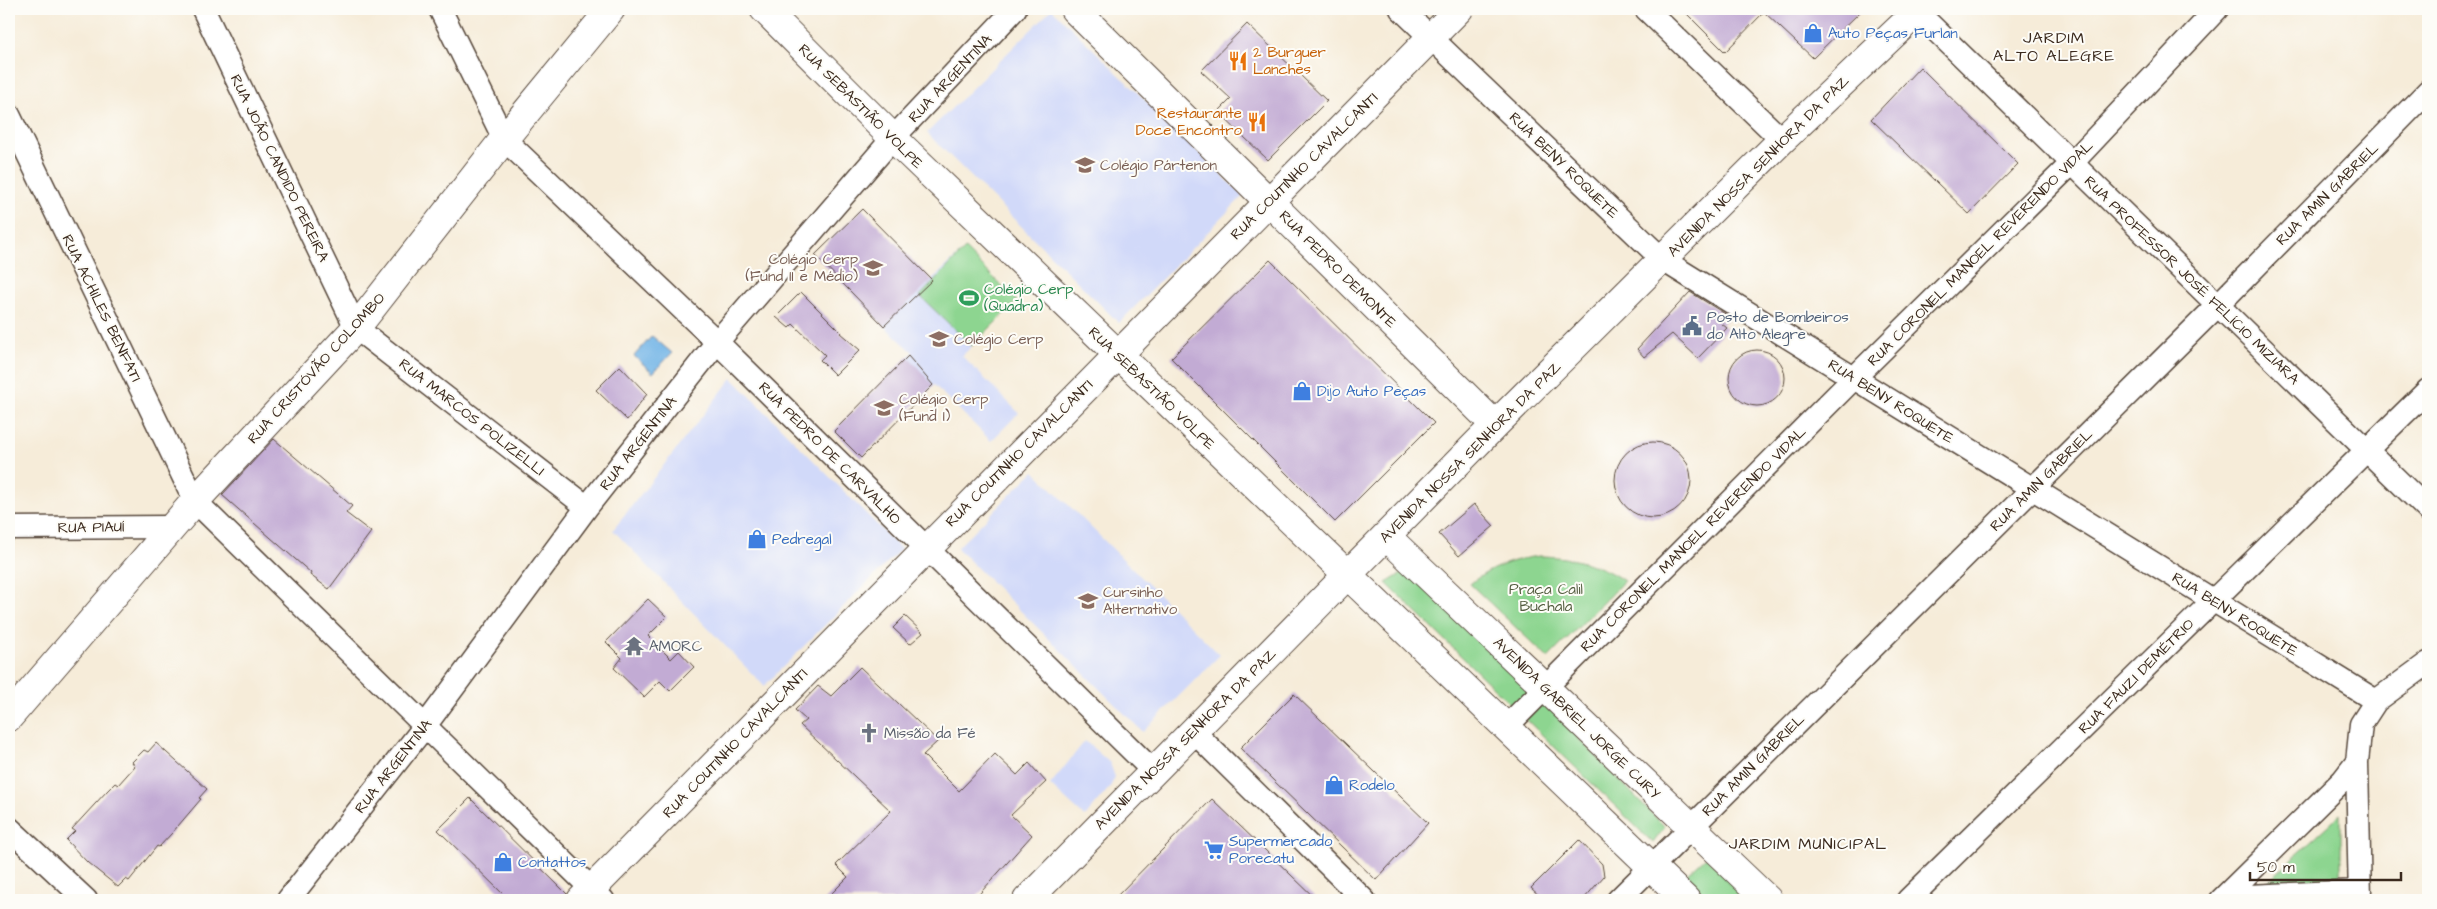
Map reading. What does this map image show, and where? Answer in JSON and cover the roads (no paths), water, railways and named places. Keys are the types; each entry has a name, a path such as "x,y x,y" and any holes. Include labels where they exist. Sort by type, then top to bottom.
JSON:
{"main road":[{"name":"RUA CRISTÓVÃO COLOMBO","path":"9,717 195,501 356,328 504,139 611,9"},
{"name":"RUA SEBASTIÃO VOLPE","path":"764,9 893,138 1348,576"},
{"name":"RUA PEDRO DEMONTE","path":"1074,9 1495,425"},
{"name":"RUA COUTINHO CAVALCANTI","path":"592,897 926,548 1459,9"},
{"name":"AVENIDA NOSSA SENHORA DA PAZ","path":"1035,897 1152,771 1348,576 1495,425 1782,140 1917,10"},
{"name":"AVENIDA GABRIEL JORGE CURY","path":"1386,536 1768,900"},
{"path":"1348,576 1686,900"}],"street":[{"name":"RUA JOÃO CANDIDO PEREIRA","path":"203,9 356,328"},
{"path":"440,9 504,139"},
{"name":"RUA ARGENTINA","path":"288,900 425,726 587,507 717,342 893,138 1015,9"},
{"name":"RUA BENY ROQUETE","path":"1401,9 1663,260 2376,701"},
{"path":"1646,9 1782,140"},
{"name":"RUA CORONEL MANOEL REVERENDO VIDAL","path":"1506,727 1854,378 2072,163 2217,9"},
{"name":"RUA PROFESSOR JOSÉ FELÍCIO MIZIARA","path":"1917,10 2428,510"},
{"name":"RUA AMIN GABRIEL","path":"1618,900 2218,304 2428,91"},
{"name":"RUA ACHILES BENFATI","path":"9,115 195,501 425,726 592,897"},
{"name":"RUA PEDRO DE CARVALHO","path":"504,139 717,342 1152,771"},
{"name":"RUA MARCOS POLIZELLI","path":"356,328 587,507"},
{"name":"RUA FAUZI DEMÉTRIO","path":"1908,900 2428,390"},
{"name":"RUA PIAUÍ","path":"9,528 173,526"},
{"path":"2223,899 2360,896 2357,762 2361,724 2376,701 2428,663"},
{"path":"1192,732 1364,900"},
{"path":"2223,899 2343,780 2357,762"},
{"path":"9,828 86,900"}],"water":[{"path":"652,336 672,353 653,373 634,356"}],"place":[{"name":"Auto Peças Furlan","path":"1813,33"},
{"name":"2 Burguer Lanches","path":"1238,61"},
{"name":"Restaurante Doce Encontro","path":"1257,122"},
{"name":"Colégio Pártenon","path":"1085,165"},
{"name":"Colégio Cerp (Fund II e Médio)","path":"873,268"},
{"name":"Colégio Cerp (Quadra)","path":"969,298"},
{"name":"Posto de Bombeiros do Alto Alegre","path":"1692,326"},
{"name":"Colégio Cerp","path":"939,339"},
{"name":"Dijo Auto Peças","path":"1302,391"},
{"name":"Colégio Cerp (Fund I)","path":"884,408"},
{"name":"Pedregal","path":"757,539"},
{"name":"Cursinho Alternativo","path":"1088,601"},
{"name":"AMORC","path":"634,646"},
{"name":"Missão da Fé","path":"869,733"},
{"name":"Rodelo","path":"1334,785"},
{"name":"Supermercado Porecatu","path":"1214,850"},
{"name":"Contattos","path":"503,862"}],"district":[{"name":"JARDIM ALTO ALEGRE","path":"2054,46"},
{"name":"JARDIM MUNICIPAL","path":"1808,843"}],"park label":[{"name":"Praça Calil Buchala","path":"1546,598"}]}
